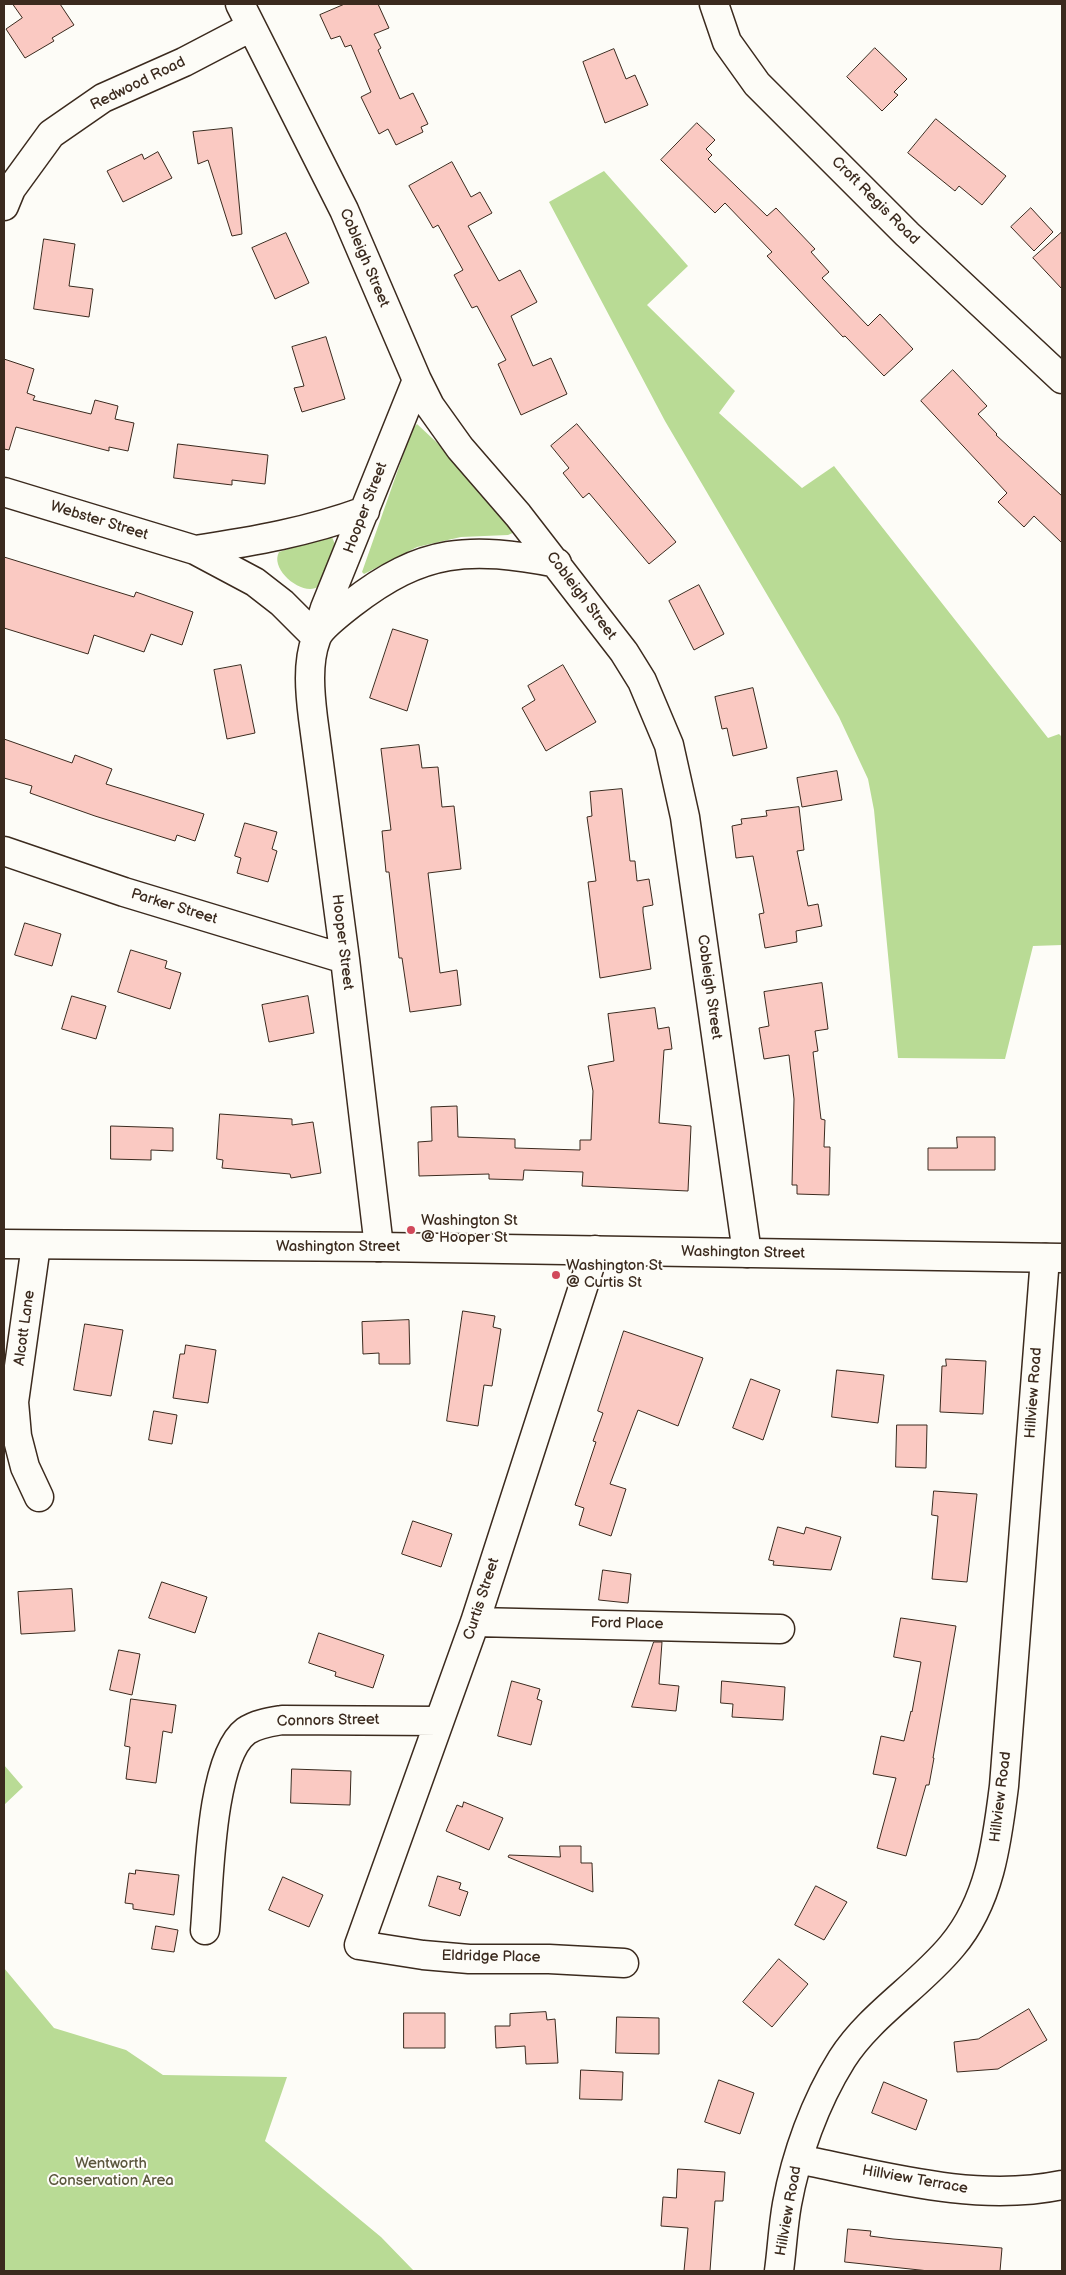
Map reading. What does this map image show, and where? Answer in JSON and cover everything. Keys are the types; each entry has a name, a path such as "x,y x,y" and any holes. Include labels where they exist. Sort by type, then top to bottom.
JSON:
{"street":[{"name":"Croft Regis Road","path":"714,4 727,42 757,84 907,234 1062,379"},
{"name":"Redwood Road","path":"4,206 11,189 51,134 103,98 184,62 245,16"},
{"name":"Cobleigh Street","path":"245,16 344,210 430,406 460,448 557,563 628,659 642,681 669,745 685,817 747,1253"},
{"name":"Hooper Street","path":"379,1247 345,960 312,718 311,664 316,637 325,608 417,380"},
{"name":"Webster Street","path":"4,492 195,550 255,582 282,603 316,637"},
{"name":"Webster Street","path":"195,550 292,534 328,525 365,511"},
{"path":"316,637 340,612 366,592 391,576 422,562 450,556 494,554 557,563"},
{"name":"Parker Street","path":"4,851 124,892 345,960"},
{"name":"Washington Street","path":"4,1244 379,1247 1054,1258"},
{"name":"Alcott Lane","path":"36,1245 14,1402 17,1436 25,1467 39,1497"},
{"name":"Curtis Street","path":"359,1945 474,1622 596,1250"},
{"name":"Hillview Road","path":"779,2271 787,2204 798,2159 812,2121 842,2058 866,2030 952,1946 970,1920 980,1899 992,1862 1004,1786 1054,1258"},
{"name":"Ford Place","path":"474,1622 780,1629"},
{"name":"Connors Street","path":"205,1930 213,1830 220,1785 226,1761 235,1743 246,1731 263,1723 282,1720 439,1721"},
{"name":"Eldridge Place","path":"359,1945 423,1955 469,1959 549,1959 624,1963"},
{"name":"Hillview Terrace","path":"798,2159 956,2189 1000,2191 1062,2185"}],"green space":[{"path":"604,171 688,266 647,305 735,391 719,413 802,488 834,466 1048,738 1059,734 1062,737 1062,945 1033,946 1005,1059 898,1058 874,810 868,779 839,717 665,421 549,202"},
{"path":"417,424 477,480 515,532 508,535 461,537 417,547 364,574 362,572 412,430"},
{"path":"326,537 332,537 337,549 319,586 313,589 305,588 297,585 283,574 277,559 279,552"},
{"path":"4,1765 23,1787 4,1805"},
{"name":"Wentworth Conservation Area","path":"4,1968 54,2028 126,2050 163,2075 287,2077 265,2141 381,2237 414,2271 4,2271"}],"building":[{"path":"13,4 60,4 74,25 52,38 54,41 25,58 6,29 22,18"},
{"path":"345,4 378,4 389,28 374,34 381,48 378,50 400,99 413,93 428,124 421,127 423,132 396,145 388,129 379,134 361,97 371,92 351,45 345,47 340,36 331,39 320,15"},
{"path":"875,48 907,79 894,92 898,95 882,111 847,77"},
{"path":"614,49 626,79 635,75 648,105 605,123 583,62"},
{"path":"936,119 1006,176 982,205 959,186 955,191 908,153"},
{"path":"697,123 715,140 706,149 712,155 708,159 767,216 776,208 815,249 811,252 829,272 822,278 868,326 880,314 913,349 884,376 845,336 843,337 767,256 772,252 725,203 715,213 661,160"},
{"path":"232,128 242,234 232,236 208,160 198,164 193,132"},
{"path":"158,152 172,178 123,202 107,171 142,154 144,159"},
{"path":"452,162 471,197 480,192 492,213 468,226 499,281 520,270 537,302 511,316 533,366 551,358 567,394 521,415 498,364 506,360 477,306 472,308 454,275 463,270 438,225 433,228 409,186"},
{"path":"1031,208 1053,232 1034,251 1011,227"},
{"path":"1062,232 1062,289 1033,258"},
{"path":"286,233 309,283 275,299 252,248"},
{"path":"44,239 75,244 69,286 93,289 89,317 34,309"},
{"path":"326,337 345,399 302,412 294,388 304,386 292,347"},
{"path":"4,359 34,369 27,393 35,396 33,400 91,414 95,400 118,406 115,419 134,423 128,451 109,447 109,451 16,427 9,450 4,449"},
{"path":"953,370 987,406 978,414 996,435 1062,496 1062,543 1034,516 1024,527 998,502 1007,493 921,401"},
{"path":"577,424 676,542 649,564 589,493 583,498 563,473 569,468 551,446"},
{"path":"178,444 268,455 265,484 232,480 232,485 174,478"},
{"path":"4,557 134,597 136,592 193,612 182,645 151,634 144,652 94,635 88,654 4,628"},
{"path":"699,585 724,634 694,650 669,601"},
{"path":"393,629 428,640 407,711 370,698"},
{"path":"241,665 255,733 227,739 214,670"},
{"path":"563,665 596,722 546,751 522,708 535,700 528,686"},
{"path":"753,688 767,748 733,756 727,728 722,729 715,697"},
{"path":"4,739 72,763 75,755 112,769 106,784 204,814 195,841 177,835 175,841 30,793 32,786 4,778"},
{"path":"419,745 422,768 438,767 442,807 454,806 461,869 428,873 440,973 457,970 461,1005 410,1012 402,958 399,958 389,872 386,872 382,831 391,830 381,749"},
{"path":"837,771 842,800 802,807 797,778"},
{"path":"622,789 630,861 635,861 637,881 649,879 653,905 643,907 643,912 651,969 600,978 588,882 596,881 587,817 592,816 590,792"},
{"path":"799,807 804,850 797,851 808,906 818,904 822,926 796,931 797,942 765,948 759,914 764,913 753,856 736,858 732,826 742,824 741,819 767,816 766,811"},
{"path":"245,823 277,832 272,849 277,851 268,882 237,873 241,858 235,856"},
{"path":"25,923 61,934 52,966 15,955"},
{"path":"131,950 167,961 165,968 181,973 170,1009 118,992"},
{"path":"822,983 828,1029 815,1031 818,1051 813,1052 821,1119 825,1120 824,1147 830,1147 829,1195 797,1194 797,1185 792,1185 794,1099 789,1055 764,1059 759,1028 769,1026 764,992"},
{"path":"72,996 106,1006 96,1039 62,1029"},
{"path":"308,996 314,1033 269,1042 262,1005"},
{"path":"655,1008 658,1029 669,1027 672,1049 664,1050 659,1123 691,1126 688,1191 582,1186 583,1172 524,1170 523,1180 489,1179 489,1174 419,1176 418,1142 432,1141 431,1107 457,1106 458,1137 515,1139 515,1148 580,1150 580,1140 591,1140 593,1091 588,1066 614,1061 608,1014"},
{"path":"220,1114 292,1119 292,1125 313,1122 321,1173 291,1178 290,1174 222,1168 223,1160 217,1159"},
{"path":"111,1126 173,1128 173,1151 151,1150 151,1160 111,1159"},
{"path":"957,1137 995,1137 995,1170 928,1170 928,1148 957,1148"},
{"path":"463,1311 495,1316 493,1327 501,1329 492,1386 484,1385 478,1426 447,1421"},
{"path":"409,1320 410,1364 379,1364 379,1353 363,1354 362,1322"},
{"path":"85,1324 123,1330 111,1396 74,1390"},
{"path":"624,1331 703,1358 678,1426 638,1410 610,1484 626,1489 611,1536 579,1525 584,1508 575,1505 596,1442 593,1441 603,1413 598,1411"},
{"path":"186,1345 216,1350 208,1403 173,1398 180,1354 184,1354"},
{"path":"946,1359 986,1361 983,1414 940,1412 942,1366 946,1366"},
{"path":"837,1370 884,1375 878,1423 832,1417"},
{"path":"751,1379 780,1390 763,1440 733,1428"},
{"path":"154,1411 177,1415 172,1444 149,1440"},
{"path":"897,1425 927,1425 926,1468 896,1467"},
{"path":"934,1491 977,1494 967,1582 932,1579 938,1516 932,1515"},
{"path":"413,1521 452,1534 441,1567 402,1554"},
{"path":"778,1527 804,1534 806,1527 841,1537 831,1570 773,1565 774,1561 769,1560"},
{"path":"603,1570 631,1574 628,1603 599,1600"},
{"path":"162,1582 207,1597 195,1633 149,1618"},
{"path":"72,1589 75,1631 21,1634 18,1592"},
{"path":"901,1618 956,1626 929,1785 926,1785 906,1856 877,1848 896,1778 873,1774 881,1736 904,1741 912,1712 921,1662 894,1657"},
{"path":"319,1633 384,1655 373,1688 335,1676 336,1672 309,1663"},
{"path":"654,1642 662,1642 659,1684 679,1686 676,1711 632,1707"},
{"path":"119,1650 140,1654 132,1695 110,1690"},
{"path":"512,1681 540,1689 537,1699 542,1701 531,1745 498,1736"},
{"path":"722,1681 785,1687 783,1720 732,1717 733,1704 721,1703"},
{"path":"131,1699 176,1705 172,1733 163,1731 156,1783 126,1779 130,1747 125,1746"},
{"path":"292,1769 351,1771 350,1805 291,1803"},
{"path":"464,1802 503,1818 489,1850 446,1831 457,1805 462,1807"},
{"path":"560,1846 581,1846 581,1863 592,1863 593,1892 508,1857 509,1855 560,1857"},
{"path":"136,1870 179,1875 174,1915 133,1909 133,1904 125,1903 129,1873 135,1874"},
{"path":"438,1876 461,1883 459,1889 468,1892 460,1916 429,1906"},
{"path":"283,1877 323,1895 309,1927 269,1910"},
{"path":"816,1886 847,1902 824,1940 795,1925"},
{"path":"156,1926 178,1930 174,1952 152,1949"},
{"path":"779,1959 808,1984 772,2027 743,2002"},
{"path":"1029,2009 1047,2040 998,2069 957,2072 954,2042 978,2039"},
{"path":"546,2012 547,2020 555,2019 558,2063 526,2064 525,2046 496,2048 495,2026 510,2026 510,2014"},
{"path":"404,2013 445,2013 445,2048 404,2048"},
{"path":"617,2017 659,2018 659,2054 616,2053"},
{"path":"581,2070 623,2072 622,2100 580,2099"},
{"path":"719,2080 754,2093 740,2134 705,2122"},
{"path":"884,2082 927,2100 916,2130 872,2113"},
{"path":"678,2169 725,2172 723,2201 715,2201 710,2271 684,2271 688,2228 661,2226 663,2197 676,2198"},
{"path":"848,2229 871,2231 870,2236 893,2239 1002,2248 1000,2271 929,2271 845,2262"}],"place":[{"name":"Washington St @ Hooper St","path":"411,1230"},
{"name":"Washington St @ Curtis St","path":"556,1275"}]}
